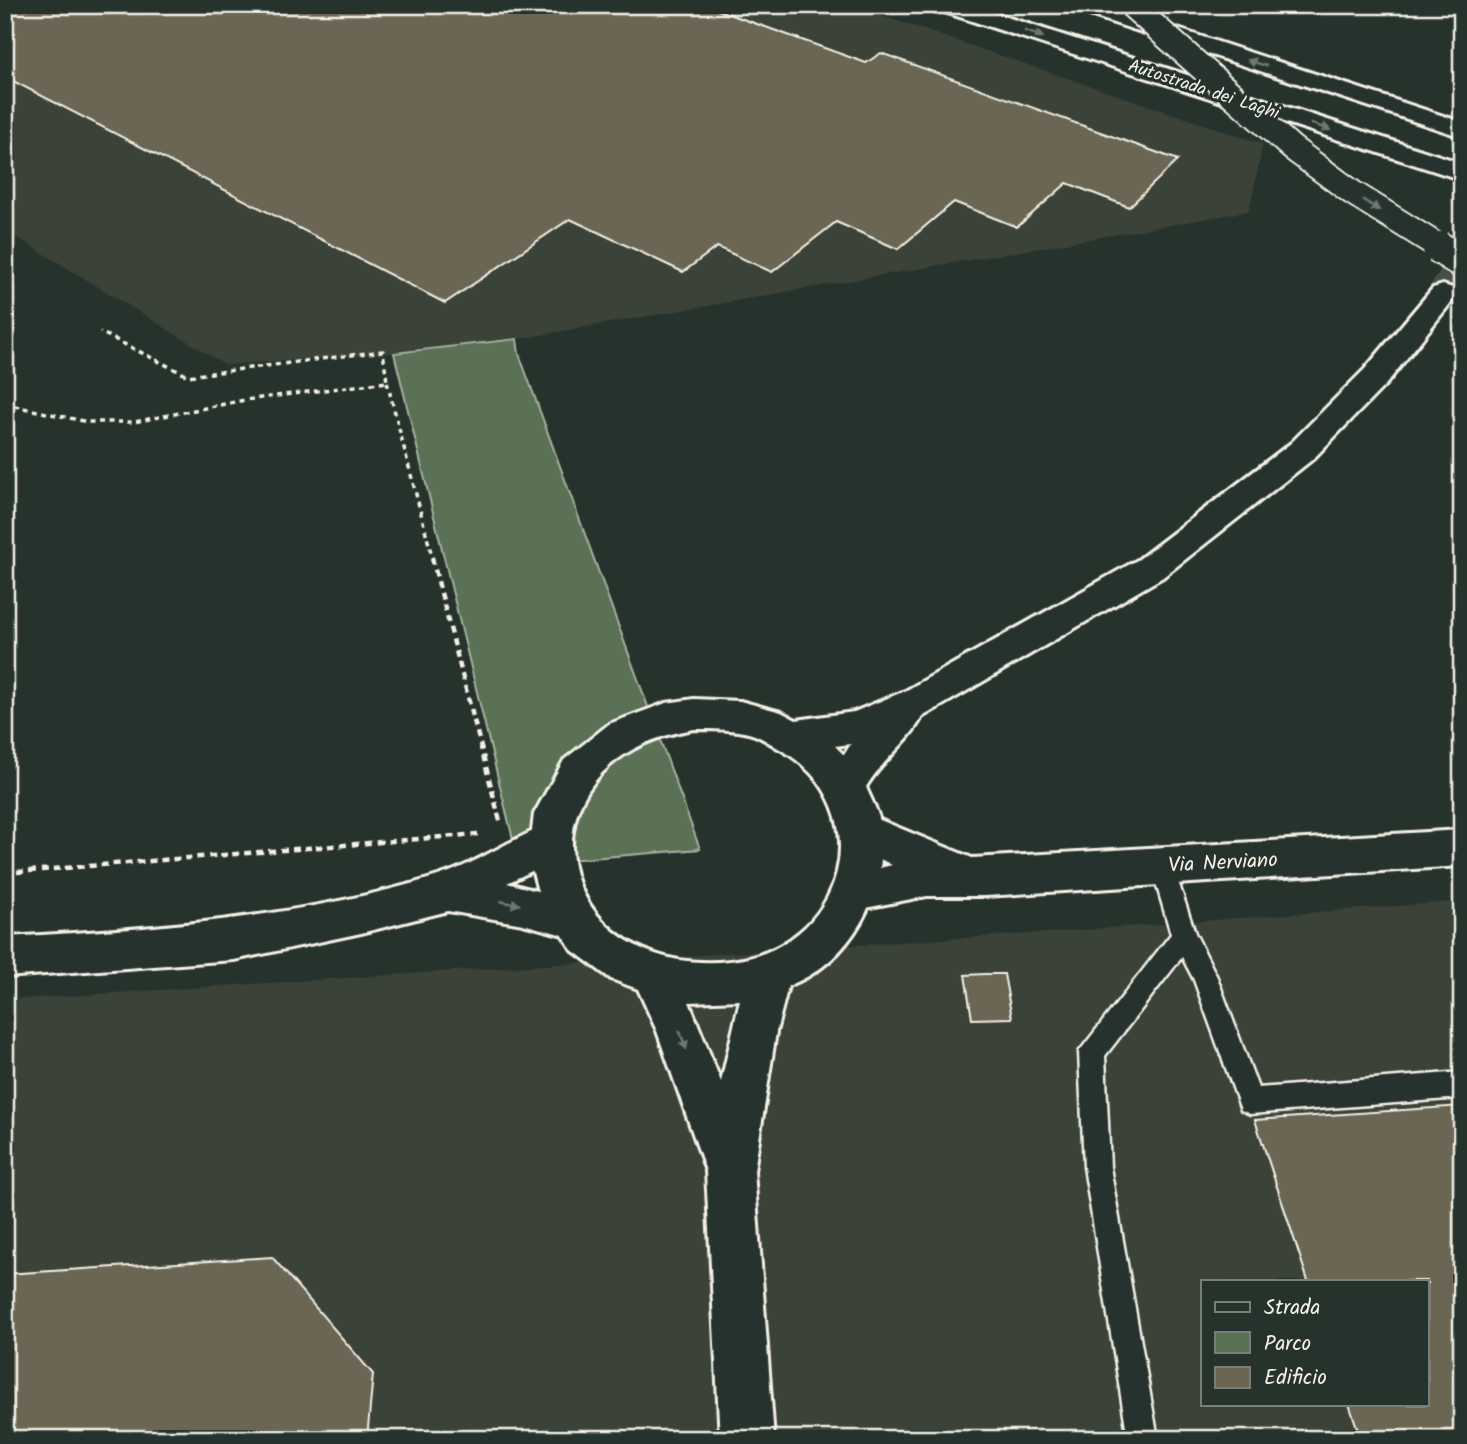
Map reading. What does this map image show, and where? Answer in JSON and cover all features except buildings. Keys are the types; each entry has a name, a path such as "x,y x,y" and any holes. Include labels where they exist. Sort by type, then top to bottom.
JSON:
{"main road":[{"name":"Autostrada dei Laghi","path":"946,5 1462,172"},
{"name":"Autostrada dei Laghi","path":"1083,5 1462,130"},
{"path":"1131,5 1292,148 1353,193 1462,262"},
{"path":"797,736 858,727 918,702 1151,568 1302,451 1376,376 1443,294"},
{"path":"846,785 866,753 918,702"},
{"path":"694,714 730,714 765,722 797,736 833,766 846,785 863,831 863,861 855,891 842,916 823,939 799,958 771,972 733,982 694,985 655,977 612,957 593,943 571,918 554,881 550,842 557,810 573,780 596,754 625,734 658,720 694,714"},
{"name":"Via Nerviano","path":"863,831 935,864 985,877"},
{"path":"5,957 144,949 234,940 449,892 550,842"},
{"name":"Via Nerviano","path":"855,891 927,877 985,877 1462,848"},
{"path":"449,892 523,905 571,918"},
{"path":"747,1439 730,1171 753,1032 771,972"},
{"path":"655,977 679,1029 730,1171"}],"lane":[{"path":"1162,866 1184,936 1205,976 1250,1101 1462,1085"},
{"path":"1143,1439 1097,1167 1092,1052 1184,936"}],"path":[{"path":"100,332 188,376 383,351 387,382 503,832"},
{"path":"5,404 88,422 134,422 246,400 387,382"},
{"path":"5,873 489,834"}],"shaded area":[{"path":"5,5 850,5 1263,144 1249,211 517,339 394,353 226,365 5,230"},
{"path":"1462,901 1462,1439 5,1439 5,1000 1057,932"}],"green space":[{"path":"517,339 519,354 700,849 519,864 394,353"}],"tunnel":[{"path":"1443,294 1462,266"}]}
